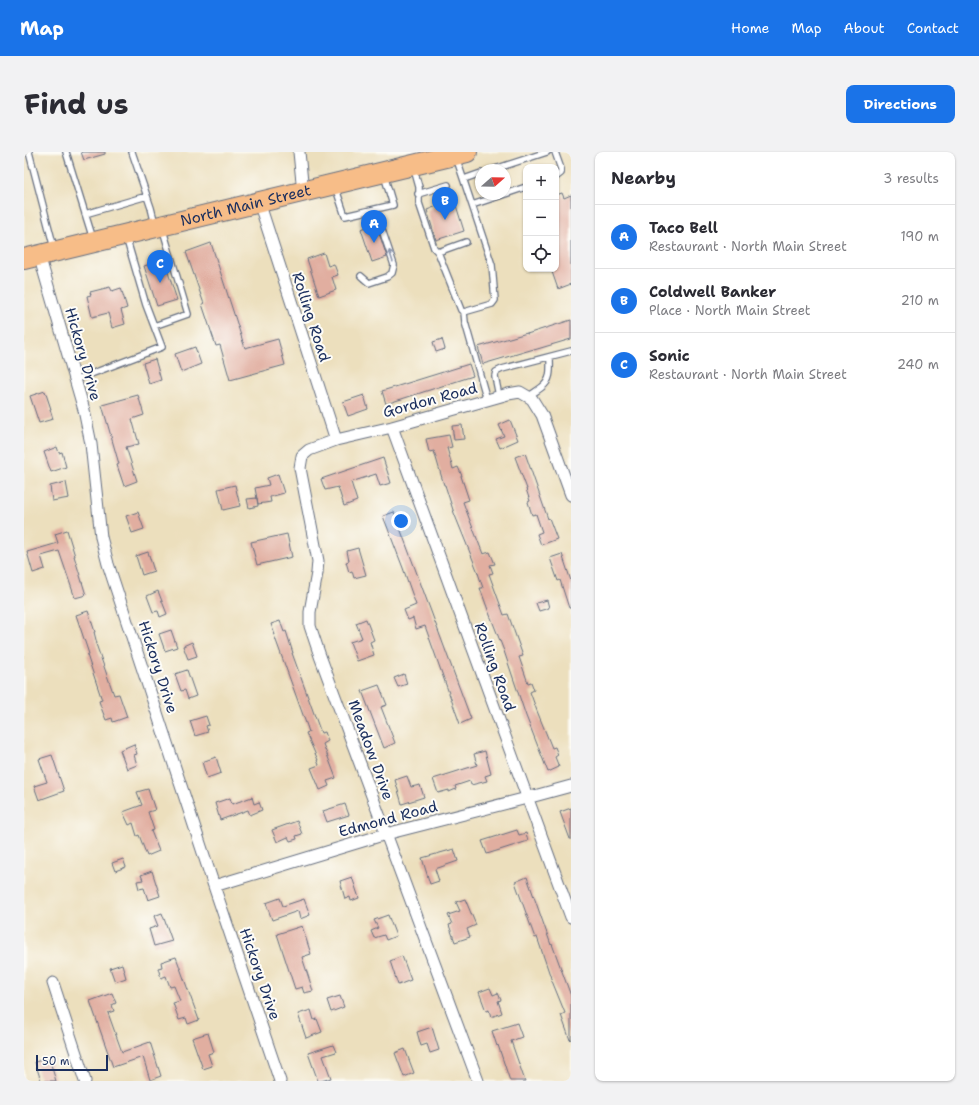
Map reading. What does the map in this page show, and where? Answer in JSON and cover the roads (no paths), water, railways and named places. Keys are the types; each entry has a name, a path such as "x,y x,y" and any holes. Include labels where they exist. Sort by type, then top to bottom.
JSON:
{"highway":[{"name":"North Main Street","path":"39,255 461,153"}],"street":[{"path":"299,152 303,192"},
{"name":"Rolling Road","path":"259,202 336,440"},
{"name":"Hickory Drive","path":"39,255 84,410 91,444 101,537 108,564 280,1081"},
{"name":"Gordon Road","path":"336,440 392,427 499,396 520,392 530,398"},
{"path":"530,398 542,415 571,495"},
{"name":"Rolling Road","path":"392,427 571,917"},
{"name":"Meadow Drive","path":"336,440 309,450 302,456 300,468 318,561 310,612 310,626 478,1081"},
{"name":"Edmond Road","path":"214,886 386,834 571,786"},
{"path":"53,982 85,1081"}],"lane":[{"path":"28,152 39,255"},
{"path":"66,152 94,242"},
{"path":"132,152 159,226 188,314 154,326"},
{"path":"510,164 547,152"},
{"path":"555,152 561,169 561,173 559,175"},
{"path":"461,153 464,179 492,265 495,300 492,304 464,312"},
{"path":"413,165 419,188 419,203 434,248 438,252 461,310 464,312 465,322 487,400"},
{"path":"334,184 344,216 393,205 383,172"},
{"path":"464,179 475,176"},
{"path":"418,194 448,185"},
{"path":"472,205 523,188"},
{"path":"85,214 147,196"},
{"path":"361,276 369,283 386,277 392,273 394,265 375,209"},
{"path":"75,380 162,347 146,305 125,234"},
{"path":"438,252 466,242"},
{"path":"499,396 495,376 496,372 502,369 571,351"},
{"path":"530,398 533,392 542,387 550,378 550,357"}],"place":[{"name":"Coldwell Banker","path":"445,220"},
{"name":"Taco Bell","path":"374,243"},
{"name":"Sonic","path":"160,283"}]}
